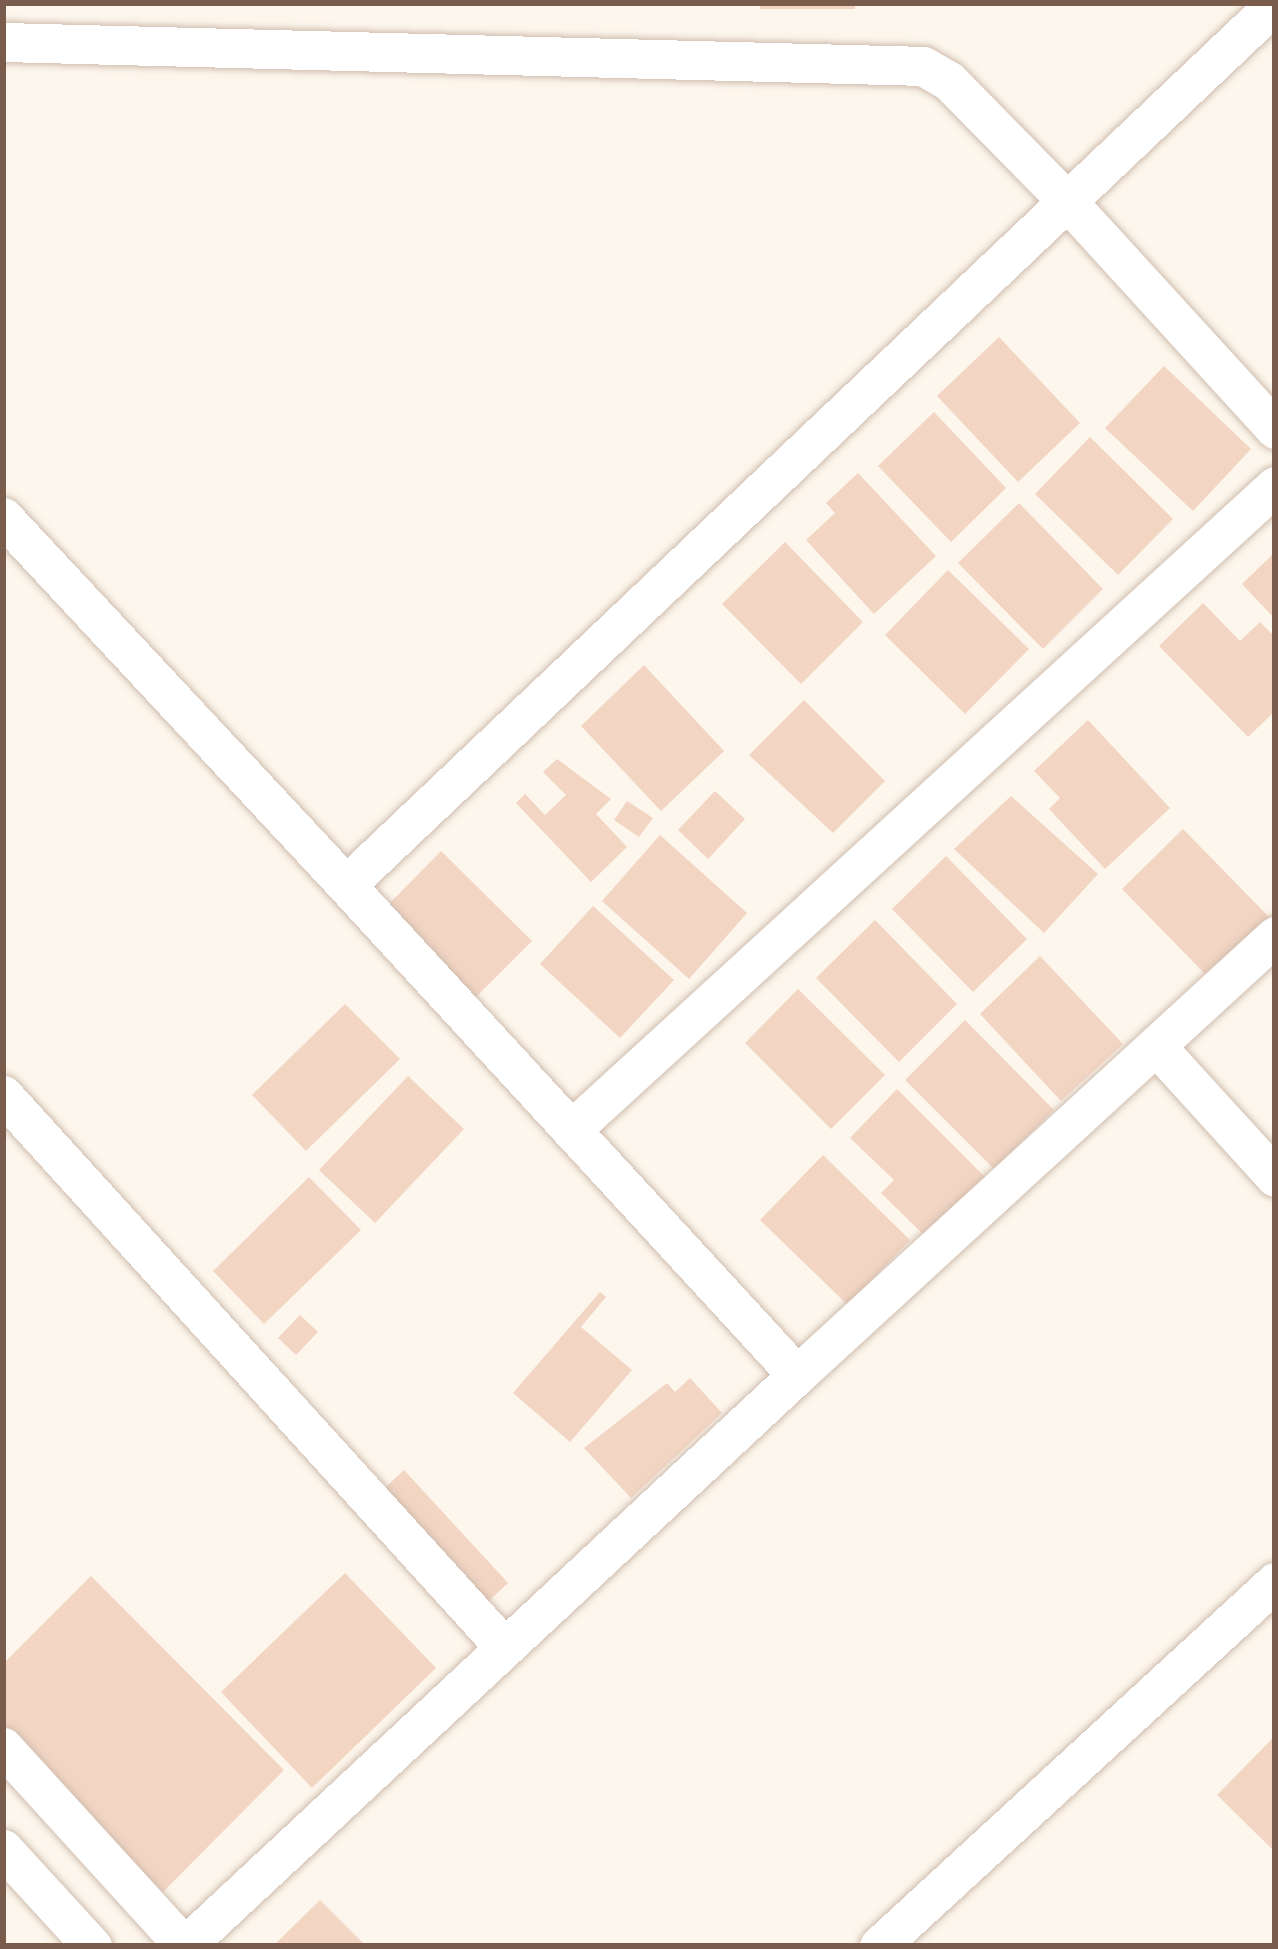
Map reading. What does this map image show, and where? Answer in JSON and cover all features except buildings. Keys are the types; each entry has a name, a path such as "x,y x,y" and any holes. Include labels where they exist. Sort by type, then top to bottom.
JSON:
{"street":[{"path":"346,885 1275,4"},
{"path":"3,42 923,65 949,81 1067,201 1275,429"},
{"path":"571,1130 1275,486"},
{"path":"8,534 346,885 797,1375"},
{"path":"3,1747 185,1946 1275,936"},
{"path":"1156,1046 1275,1177"},
{"path":"8,1112 505,1648"},
{"path":"879,1946 1275,1582"},
{"path":"3,1849 92,1946"}]}
